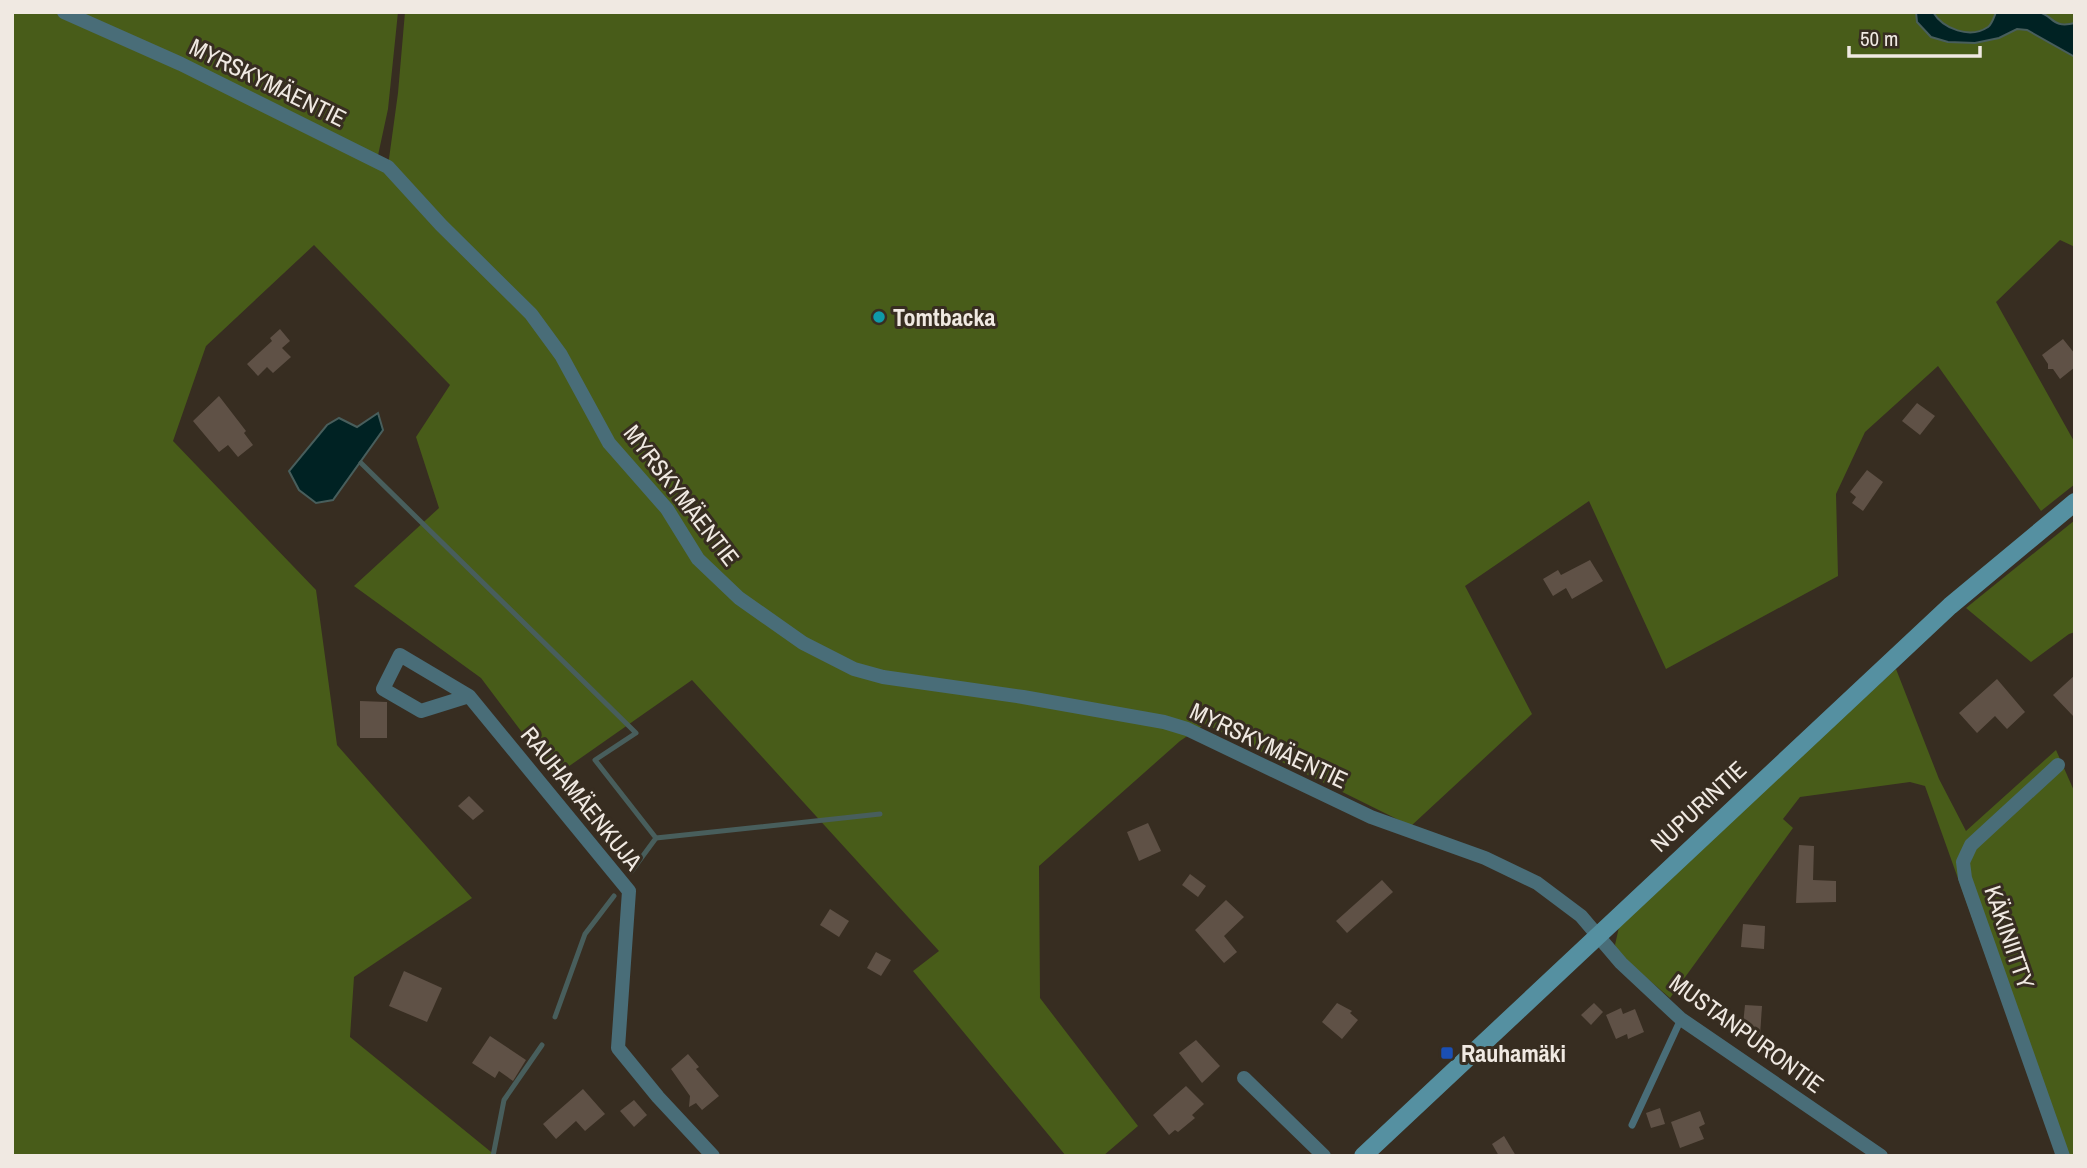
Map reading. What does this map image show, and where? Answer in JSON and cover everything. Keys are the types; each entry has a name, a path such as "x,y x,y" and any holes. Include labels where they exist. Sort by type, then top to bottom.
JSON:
{"main road":[{"name":"NUPURINTIE","path":"1363,1156 1950,606 2075,502"}],"street":[{"name":"MYRSKYMÄENTIE","path":"64,12 181,64 388,167 441,225 531,314 561,355 609,443 667,509 698,559 739,597 803,643 853,668 883,677 1141,717 1186,729 1371,817 1485,858 1537,883 1581,916 1597,935"},
{"name":"RAUHAMÄENKUJA","path":"469,696 421,711 383,689 400,655 469,696 629,891 618,1048 658,1097 713,1156"},
{"name":"KÄKINIITTY","path":"2058,765 1971,845 1963,862 1965,878 2063,1156"},
{"name":"MUSTANPURONTIE","path":"1597,935 1621,963 1681,1019 1881,1156"},
{"path":"1244,1077 1324,1156"}],"lane":[{"path":"1632,1125 1681,1019"}],"green space":[{"path":"12,12 398,12 388,109 377,160 388,166 405,12 1916,12 1917,22 1931,36 1999,38 2017,29 2027,30 2075,57 2075,247 2060,240 1996,302 2075,443 2075,484 2041,511 1938,366 1865,432 1836,494 1838,576 1666,669 1589,501 1465,586 1532,714 1411,826 1205,724 1180,741 1039,866 1040,998 1138,1126 1103,1156 1066,1156 913,971 939,951 692,680 555,776 481,678 354,586 439,508 416,437 450,385 314,245 206,346 173,441 316,590 337,745 472,898 354,977 350,1037 496,1156 12,1156"},
{"path":"1933,12 1996,12 1988,27 1965,32 1943,23"},
{"path":"2041,12 2075,12 2075,23 2056,22"},
{"path":"2075,520 2075,632 2031,662 1966,608"},
{"path":"1896,669 1939,779 1966,831 2056,750 2075,793 2075,1156 2057,1156 1925,786 1910,782 1800,797 1783,819 1793,828 1670,998 1621,956 1615,945 1619,927"}],"water":[{"path":"1916,12 1933,12 1950,27 1973,32 1988,27 1996,12 2038,12 2057,23 2075,23 2075,57 2027,30 2017,29 1999,38 1975,43 1948,42 1931,37 1917,22"},
{"path":"378,413 383,430 333,500 316,503 299,490 289,471 327,425 339,418 357,427"}],"building":[{"path":"280,329 290,341 282,348 291,357 273,373 267,367 258,376 247,364 272,341 270,338"},
{"path":"2063,339 2075,354 2075,367 2060,379 2053,369 2048,369 2042,355"},
{"path":"219,396 246,431 244,433 253,445 238,457 228,445 219,452 193,421"},
{"path":"1917,403 1935,416 1920,435 1902,421"},
{"path":"1867,470 1883,482 1863,511 1852,503 1856,497 1850,492"},
{"path":"1590,560 1603,581 1572,599 1566,588 1553,596 1543,579 1558,570 1561,575"},
{"path":"2075,675 2075,718 2053,695"},
{"path":"1997,679 2025,712 2007,729 1995,716 1977,733 1959,713"},
{"path":"360,701 387,702 387,738 360,738"},
{"path":"469,796 484,811 473,820 458,806"},
{"path":"1148,823 1161,851 1139,861 1127,832"},
{"path":"1799,845 1814,846 1813,880 1836,881 1836,902 1796,903"},
{"path":"1190,874 1206,886 1198,897 1182,885"},
{"path":"1382,880 1393,892 1347,933 1336,921"},
{"path":"1226,900 1244,917 1224,936 1237,952 1224,963 1195,930"},
{"path":"830,909 849,921 839,937 820,925"},
{"path":"1743,924 1765,926 1764,949 1741,947"},
{"path":"876,952 891,960 881,976 867,968"},
{"path":"404,971 442,988 427,1022 389,1006"},
{"path":"1337,1003 1352,1011 1350,1013 1358,1020 1342,1039 1322,1022"},
{"path":"1594,1003 1603,1012 1591,1025 1581,1015"},
{"path":"1745,1005 1762,1006 1760,1036 1742,1034"},
{"path":"1621,1008 1623,1014 1635,1009 1644,1032 1628,1039 1627,1034 1616,1039 1606,1015"},
{"path":"490,1036 526,1060 513,1081 499,1071 495,1078 472,1063"},
{"path":"1196,1040 1220,1066 1202,1083 1179,1053"},
{"path":"688,1054 699,1067 696,1069 719,1096 702,1110 696,1103 689,1107 690,1096 671,1069"},
{"path":"1186,1086 1204,1104 1192,1115 1195,1118 1178,1132 1175,1130 1169,1135 1153,1115"},
{"path":"583,1089 605,1114 585,1131 576,1121 556,1139 543,1124"},
{"path":"634,1100 647,1115 634,1127 620,1111"},
{"path":"1660,1108 1665,1124 1651,1128 1646,1113"},
{"path":"1700,1111 1705,1124 1699,1127 1704,1139 1680,1148 1671,1122"},
{"path":"1504,1136 1516,1156 1499,1156 1492,1144"}],"waterway":[{"path":"361,463 636,733 595,760 656,838 631,872"},
{"path":"656,838 880,814"},
{"path":"555,1017 585,934 614,896"},
{"path":"493,1156 504,1100 542,1045"}],"place":[{"name":"Tomtbacka","path":"879,317"},
{"name":"Rauhamäki","path":"1447,1053"}]}
